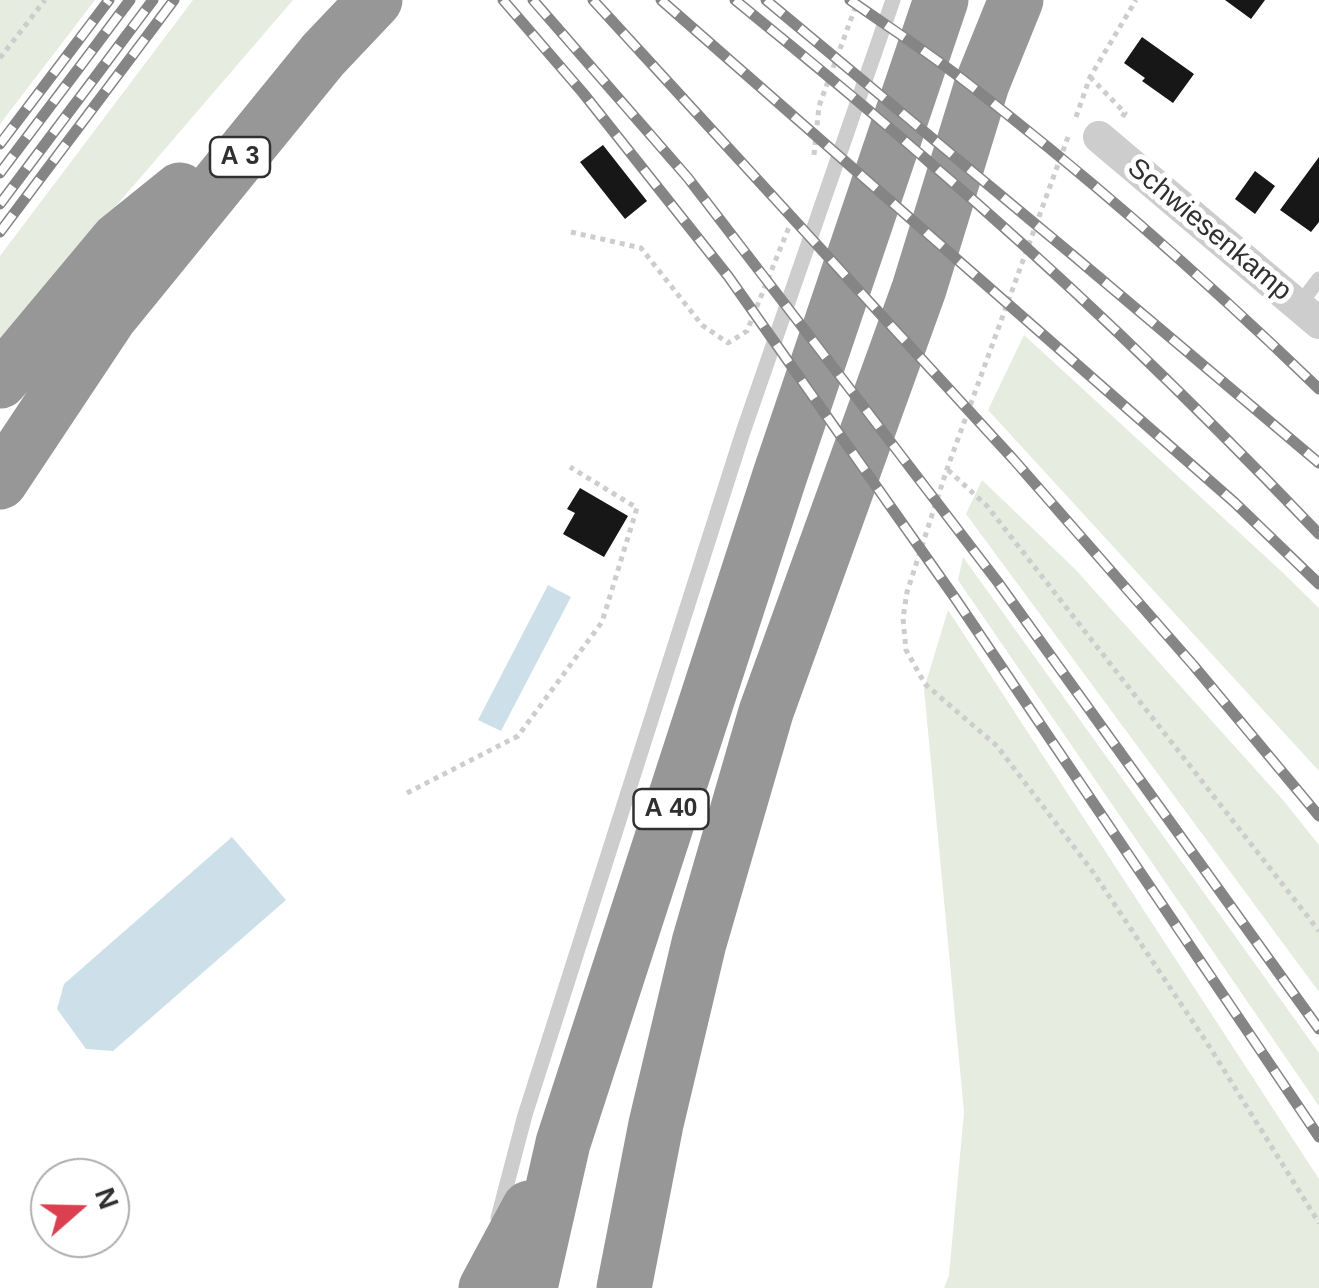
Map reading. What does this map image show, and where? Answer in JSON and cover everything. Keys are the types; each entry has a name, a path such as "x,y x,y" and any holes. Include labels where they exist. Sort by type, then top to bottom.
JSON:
{"highway":[{"name":"A 3","path":"0,431 180,190 340,0"},
{"name":"A 3","path":"0,482 109,318 323,55 375,0"},
{"name":"A 40","path":"530,1288 563,1143 774,494 941,0"},
{"name":"A 40","path":"624,1288 656,1124 698,943 766,712 919,289 982,84 1016,0"},
{"path":"0,381 118,240 180,190"},
{"path":"485,1275 563,1143"}],"street":[{"name":"Schwiesenkamp","path":"1102,139 1312,302"}],"lane":[{"path":"494,1230 524,1114 743,432 893,0"}],"path":[{"path":"0,58 45,0"},
{"path":"813,166 819,106 858,0"},
{"path":"1136,0 1090,76 947,469 907,592 903,618 906,650 925,684 997,746 1094,872 1319,1223"},
{"path":"571,232 640,248 702,326 728,343 747,331 791,221"},
{"path":"407,793 518,736 602,622 638,508 570,467"},
{"path":"947,469 987,506 1319,931"}],"shaded area":[{"path":"0,0 95,0 0,124"},
{"path":"193,0 293,0 0,341 0,256"},
{"path":"1024,335 1319,608 1319,771 988,410"},
{"path":"982,480 1075,569 1319,845 1319,992 966,514"},
{"path":"963,557 1319,1053 1319,1106 958,580"},
{"path":"948,610 1319,1179 1319,1288 944,1288 949,1275 964,1112 924,689"}],"water":[{"path":"548,585 571,597 501,731 478,720"},
{"path":"232,837 286,900 113,1051 86,1049 57,1009 64,984"}],"building":[{"path":"1225,0 1265,0 1251,19"},
{"path":"1142,37 1194,74 1173,103 1124,63"},
{"path":"603,145 647,201 625,219 580,162"},
{"path":"1319,157 1319,222 1311,232 1280,210"},
{"path":"1255,171 1275,186 1255,214 1235,199"},
{"path":"580,488 628,516 604,557 563,534 575,513 567,509"}],"railway":[{"path":"0,144 109,0"},
{"path":"0,173 130,0"},
{"path":"0,204 153,0"},
{"path":"0,232 174,0"},
{"path":"503,0 583,93 728,276 955,598 1319,1137"},
{"path":"533,0 688,178 997,581 1319,1029"},
{"path":"593,0 1014,460 1319,816"},
{"path":"661,0 1234,502 1319,584"},
{"path":"735,0 1029,250 1177,390 1319,534"},
{"path":"766,0 1319,463"},
{"path":"850,0 948,69 1100,190 1319,389"}]}
